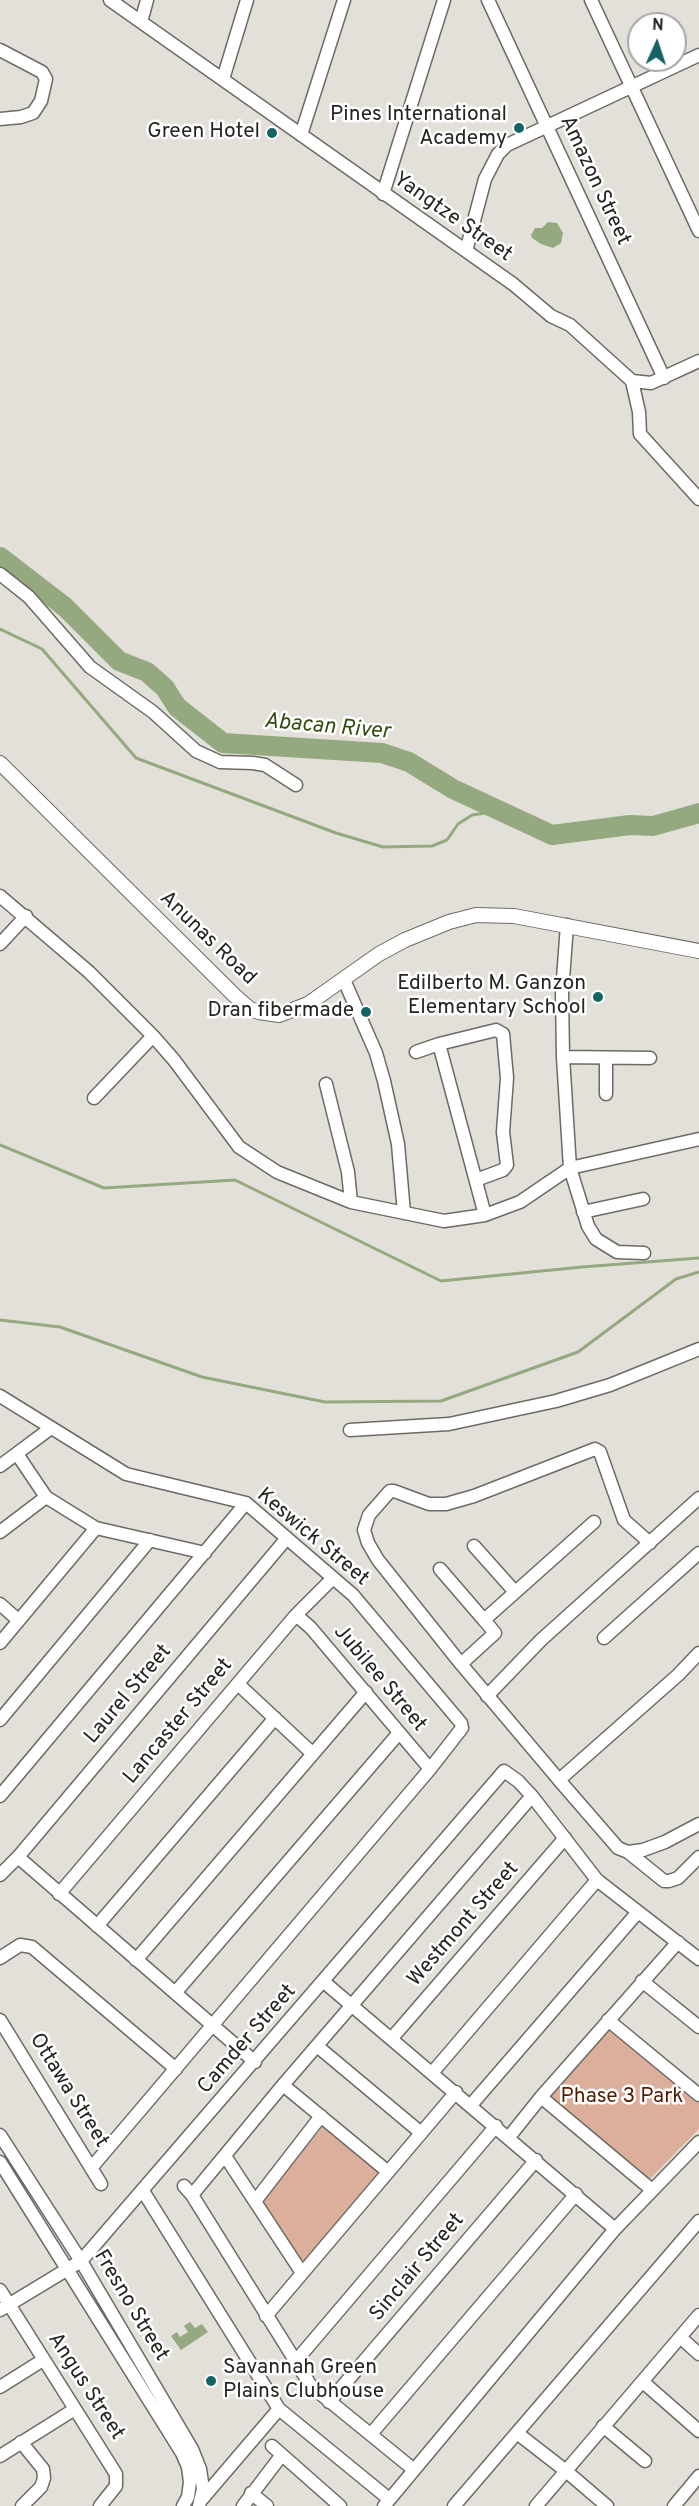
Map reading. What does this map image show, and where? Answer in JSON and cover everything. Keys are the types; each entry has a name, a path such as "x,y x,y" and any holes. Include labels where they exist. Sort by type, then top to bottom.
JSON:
{"street":[{"name":"Yangtze Street","path":"110,0 513,284 551,316 570,325 632,381"},
{"path":"141,22 147,0"},
{"path":"223,79 247,0"},
{"path":"302,135 344,0"},
{"path":"383,194 444,0"},
{"name":"Amazon Street","path":"488,0 664,378"},
{"path":"591,0 699,231"},
{"path":"0,50 42,72 46,79 41,101 33,113 0,119"},
{"path":"466,251 485,179 498,154 519,138 699,55"},
{"path":"699,361 651,383 632,381 639,412 640,434 699,499"},
{"path":"0,574 29,597 90,667 153,712 196,751 220,762 253,762 265,765 296,785"},
{"name":"Anunas Road","path":"0,763 235,996 250,1009 268,1015 288,1013 308,1004 380,954 405,940 463,918 489,914 567,925 699,951"},
{"path":"0,896 89,972 153,1036 240,1147 277,1172 351,1202 444,1221 485,1215 520,1202 570,1168 699,1138"},
{"path":"0,944 26,916"},
{"path":"567,925 561,992 570,1168 588,1226 596,1239 617,1252 644,1253"},
{"path":"344,980 376,1053 384,1081 398,1144 404,1213"},
{"path":"416,1052 496,1030 503,1034 507,1078 503,1132 507,1165 503,1170 476,1180"},
{"path":"94,1098 153,1036"},
{"path":"439,1044 485,1215"},
{"path":"563,1058 650,1058"},
{"path":"606,1058 606,1095"},
{"path":"326,1084 348,1172 351,1202"},
{"path":"583,1212 643,1198"},
{"path":"350,1430 450,1424 556,1401 610,1385 699,1349"},
{"name":"Keswick Street","path":"0,1396 126,1474 246,1503 353,1595 462,1723 460,1733 430,1769"},
{"path":"0,1466 51,1428"},
{"path":"650,1543 624,1520 600,1452 595,1449 474,1496 446,1504 429,1504 390,1491 369,1515 364,1530 368,1543 378,1560 461,1664 618,1848 628,1852 664,1881 678,1878 699,1857"},
{"path":"17,1454 46,1497 96,1528 205,1553"},
{"path":"0,1532 46,1497"},
{"path":"487,1696 520,1660 699,1498"},
{"path":"0,1796 246,1503"},
{"path":"484,1620 594,1522"},
{"path":"0,1643 96,1528"},
{"name":"Laurel Street","path":"0,1875 18,1857 287,1538"},
{"path":"0,1720 150,1540"},
{"path":"474,1546 514,1592"},
{"path":"604,1638 699,1553"},
{"path":"440,1569 495,1633 461,1664"},
{"name":"Lancaster Street","path":"59,1894 296,1615 333,1578"},
{"path":"0,1604 18,1620"},
{"name":"Jubilee Street","path":"296,1615 311,1628 430,1769"},
{"path":"559,1780 678,1676 699,1653"},
{"path":"237,1684 312,1753"},
{"path":"136,1960 366,1692"},
{"path":"97,1926 275,1718"},
{"path":"175,1993 399,1733"},
{"path":"92,2167 430,1769"},
{"name":"Camder Street","path":"4,2307 81,2261 504,1771 518,1781 532,1797"},
{"path":"413,2469 311,2386 188,2191 225,2156 283,2085 532,1797 597,1880 699,1959"},
{"path":"628,1852 643,1850 665,1842 699,1824"},
{"name":"Westmont Street","path":"392,2038 565,1838"},
{"path":"18,1857 255,2062"},
{"path":"432,2073 597,1880"},
{"path":"471,2105 638,1912"},
{"path":"509,2137 541,2097 678,1942"},
{"path":"0,1958 20,1945 32,1947 177,2069"},
{"path":"642,1981 699,2027"},
{"path":"324,1982 615,2229"},
{"name":"Ottawa Street","path":"0,2020 101,2184"},
{"path":"608,2020 699,2095"},
{"path":"317,2046 420,2132"},
{"path":"283,2085 387,2171"},
{"path":"266,2316 456,2092"},
{"path":"541,2097 652,2190"},
{"path":"256,2200 321,2116"},
{"path":"295,2362 496,2126"},
{"name":"Fresno Street","path":"0,2135 81,2261 192,2449 200,2469 200,2503"},
{"path":"143,2191 279,2409 386,2503 615,2229 699,2142"},
{"path":"225,2156 302,2273"},
{"name":"Sinclair Street","path":"329,2402 536,2160"},
{"name":"Fresno Street","path":"0,2162 182,2453 188,2467 190,2482 189,2497 183,2506"},
{"path":"371,2434 576,2194"},
{"path":"454,2506 699,2221"},
{"name":"Angus Street","path":"0,2290 4,2307 43,2360 117,2474 116,2486 100,2506"},
{"path":"536,2506 699,2315"},
{"path":"680,2337 699,2354"},
{"path":"0,2387 43,2360"},
{"path":"643,2382 699,2431"},
{"path":"0,2456 75,2409"},
{"path":"200,2503 279,2409"},
{"path":"603,2426 645,2462"},
{"path":"517,2433 566,2470 607,2506"},
{"path":"21,2442 43,2469 44,2478 41,2487 22,2506"},
{"path":"272,2446 340,2506"},
{"path":"243,2506 281,2456"},
{"path":"674,2506 699,2476"},
{"path":"251,2493 267,2506"}],"green space":[{"name":"Phase 3 Park","path":"609,2027 699,2103 699,2129 650,2179 547,2095"},
{"path":"326,2123 380,2174 306,2272 261,2201"}],"shaded area":[{"path":"548,222 557,223 563,233 561,243 553,248 541,244 531,235 535,228 542,228"},
{"path":"190,2322 195,2328 202,2324 208,2332 181,2350 171,2336 177,2332 180,2337 188,2332 184,2326"}],"waterway":[{"name":"Abacan River","path":"0,557 65,607 119,661 147,672 165,688 177,707 223,743 382,753 409,762 453,789 552,835 630,825 653,826 699,813"},
{"path":"0,629 42,649 136,758 336,833 383,847 432,846 447,840 458,824 472,815 498,811"},
{"path":"0,1145 104,1188 235,1180 441,1281 699,1258"},
{"path":"0,1320 60,1327 202,1377 325,1402 441,1401 578,1352 676,1279 699,1272"}],"place":[{"name":"Pines International Academy","path":"519,128"},
{"name":"Green Hotel","path":"272,133"},
{"name":"Edilberto M. Ganzon Elementary School","path":"598,997"},
{"name":"Dran fibermade","path":"366,1012"},
{"name":"Savannah Green Plains Clubhouse","path":"211,2381"}]}
